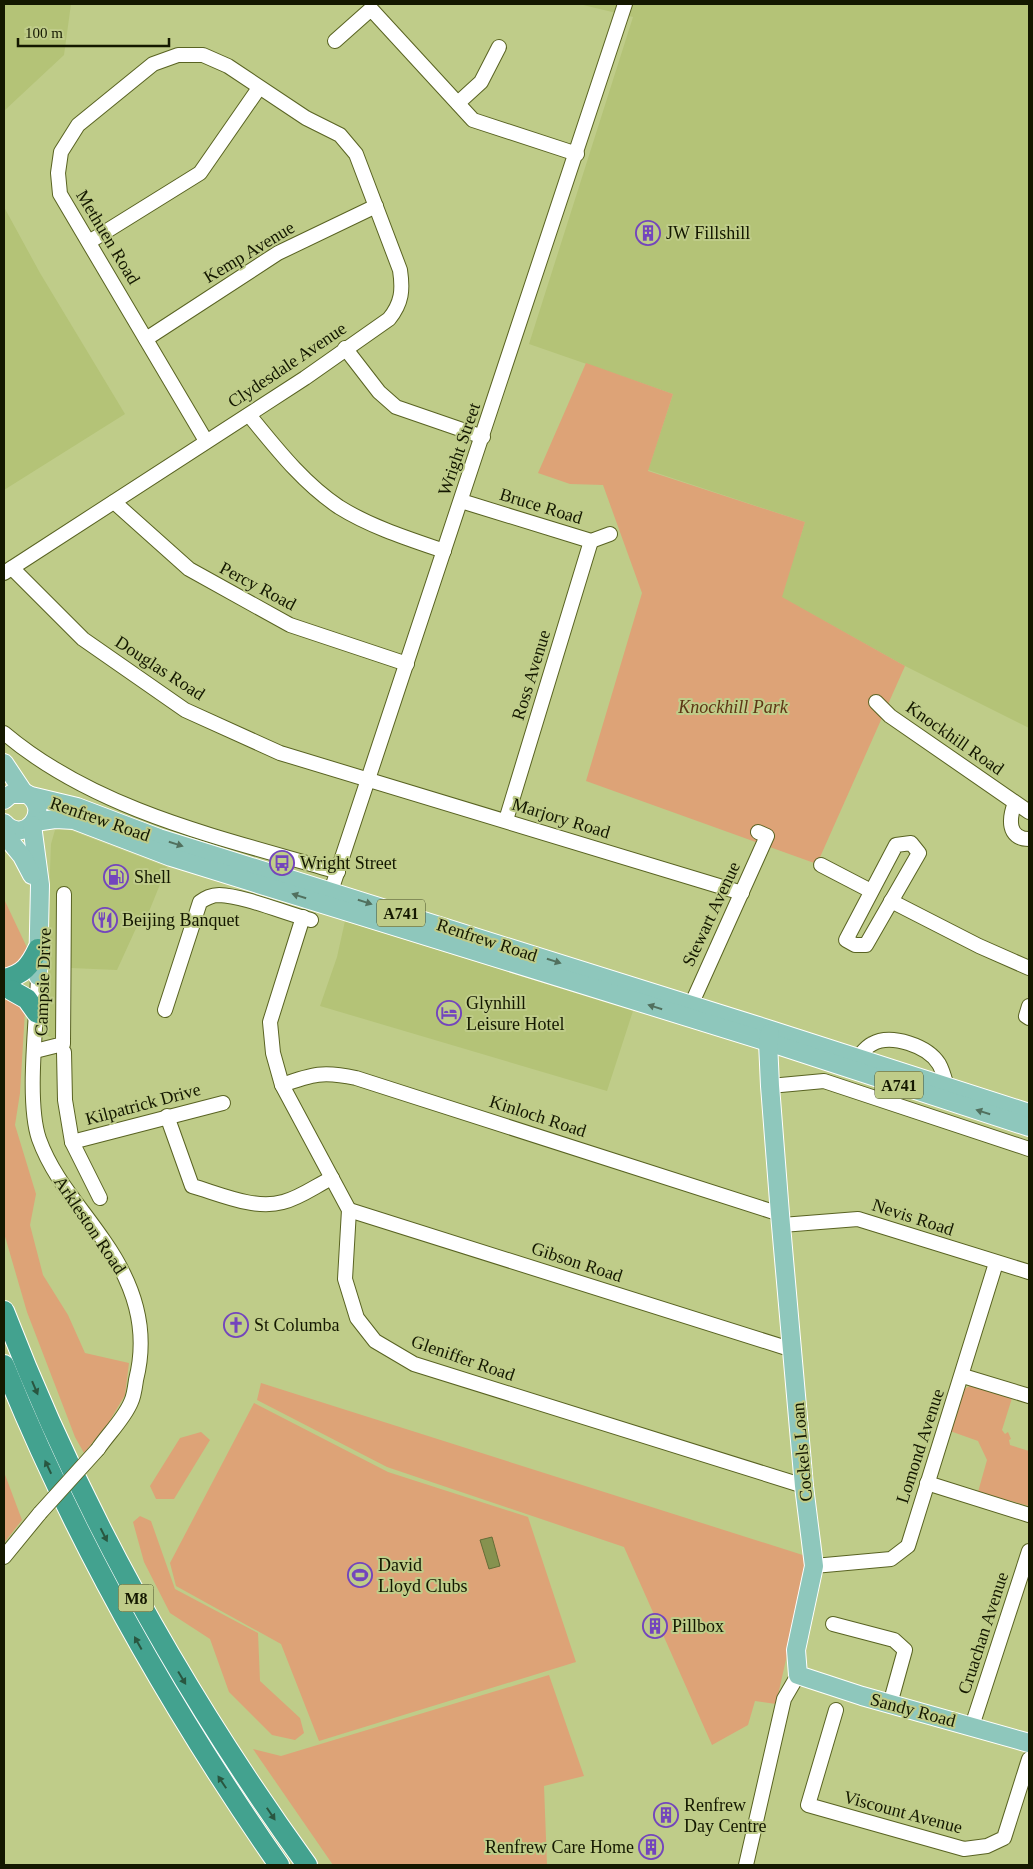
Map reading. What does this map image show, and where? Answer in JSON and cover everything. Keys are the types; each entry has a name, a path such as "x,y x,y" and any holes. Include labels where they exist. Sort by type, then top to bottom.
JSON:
{"highway":[{"path":"6,987 24,972 38,949"},
{"path":"6,987 28,984 38,976"},
{"path":"6,987 27,999 37,1013"},
{"path":"4,1293 12,1361"},
{"name":"M8","path":"4,1310 12,1361 65,1503 130,1629 213,1768 279,1865"},
{"name":"M8","path":"12,1361 69,1465 137,1599 194,1699 307,1865"}],"main road":[{"path":"4,763 27,794"},
{"path":"4,800 11,794 27,794"},
{"name":"Arkleston Road","path":"27,794 38,808 34,824 40,885 38,976"},
{"name":"Renfrew Road","path":"27,794 77,807 329,898 770,1036"},
{"name":"Renfrew Road","path":"6,828 22,830 34,824 55,819 74,820 171,857 329,898"},
{"name":"Arkleston Road","path":"6,828 26,853 40,906"},
{"name":"A741","path":"770,1036 857,1058 1029,1113"},
{"name":"A741","path":"770,1036 1029,1128"},
{"name":"Cockels Loan","path":"770,1036 770,1086 781,1219 804,1486 814,1566 796,1650 798,1675"},
{"name":"Sandy Road","path":"798,1675 890,1704 1029,1743"}],"street":[{"name":"Wright Street","path":"329,898 577,154 625,4"},
{"path":"335,41 371,9 473,120 577,154"},
{"path":"458,103 481,82 499,47"},
{"name":"Methuen Road","path":"206,441 60,194 58,173 61,152 78,125 153,64 178,54 203,54 228,66 306,118"},
{"path":"89,242 200,172 259,88"},
{"name":"Clydesdale Avenue","path":"8,571 248,415 389,319 398,307 403,289 400,270 356,154 340,135 306,118"},
{"name":"Kemp Avenue","path":"146,339 278,254 376,206"},
{"path":"345,348 379,392 396,407 483,437"},
{"path":"248,415 284,458 310,485 339,506 370,524 444,551"},
{"name":"Bruce Road","path":"461,501 591,542 610,534"},
{"name":"Percy Road","path":"114,502 188,570 290,625 407,664"},
{"name":"Ross Avenue","path":"506,820 591,542"},
{"name":"Douglas Road","path":"8,571 83,639 185,710 280,753 370,778"},
{"name":"Knockhill Road","path":"876,702 890,716 1029,812"},
{"name":"Renfrew Road","path":"4,733 56,771 129,807 338,872"},
{"name":"Marjory Road","path":"370,778 742,893"},
{"path":"1015,803 1010,816 1010,825 1022,839 1029,839"},
{"name":"Stewart Avenue","path":"688,1011 767,836 758,832"},
{"path":"911,843 919,853 891,901 866,945 854,945 846,940 896,845 911,843"},
{"path":"820,864 979,946 1029,968"},
{"name":"Campsie Drive","path":"35,1051 63,1044 64,894"},
{"path":"165,1010 200,902 209,896 218,895 307,919 270,1022 273,1053 282,1085 349,1210"},
{"name":"Arkleston Road","path":"4,1557 40,1513 98,1449 131,1403 139,1369 141,1325 131,1288 105,1242 61,1183 47,1160 34,1118 38,976"},
{"path":"1029,1006 1026,1016 1029,1018"},
{"path":"857,1058 871,1044 880,1041 891,1040 917,1046 928,1053 939,1064 947,1087"},
{"name":"Campsie Drive","path":"64,1052 65,1100 72,1142 100,1198"},
{"name":"Kinloch Road","path":"282,1085 314,1074 335,1073 356,1078 781,1219"},
{"path":"770,1086 824,1081 1029,1149"},
{"name":"Kilpatrick Drive","path":"72,1142 223,1103"},
{"path":"167,1116 192,1186 251,1202 268,1204 285,1202 332,1178"},
{"name":"Gibson Road","path":"349,1210 793,1350"},
{"name":"Gleniffer Road","path":"349,1210 345,1279 357,1318 375,1341 414,1364 804,1486"},
{"name":"Nevis Road","path":"781,1219 858,1219 1029,1272"},
{"name":"Lomond Avenue","path":"814,1566 891,1559 908,1546 963,1376 996,1263"},
{"path":"963,1376 1029,1396"},
{"path":"927,1483 1029,1515"},
{"name":"Cruachan Avenue","path":"972,1726 1029,1551"},
{"path":"833,1624 894,1640 905,1650 890,1704"},
{"path":"746,1865 784,1700 798,1675"},
{"name":"Viscount Avenue","path":"836,1710 808,1805 964,1849 987,1846 1004,1838 1029,1759"}],"shaded area":[{"path":"4,4 71,4 64,55 5,110 4,114"},
{"path":"579,4 1029,4 1029,728 905,666 781,597 805,522 648,470 673,394 529,344 633,17"},
{"path":"4,207 40,273 125,414 4,490"},
{"path":"62,827 167,867 148,914 143,913 117,970 71,968 67,1038 52,1038 46,1035 44,1029 51,844 55,830"},
{"path":"345,921 633,1011 607,1091 320,1006 337,957"},
{"path":"492,1537 500,1566 489,1569 480,1540"}],"green space":[{"name":"Knockhill Park","path":"586,363 673,394 648,471 805,522 782,597 905,666 817,864 586,781 642,593 603,485 570,484 538,473"},
{"path":"4,899 31,956 22,967 4,969"},
{"path":"12,997 25,1011 20,1093 15,1125 36,1194 30,1225 43,1275 68,1315 85,1353 129,1363 125,1395 109,1422 84,1453 75,1437 27,1312 4,1233 4,1001"},
{"path":"261,1383 809,1557 776,1704 755,1701 748,1725 712,1745 624,1547 387,1467 257,1400"},
{"path":"976,1383 1013,1395 1002,1430 1005,1434 1008,1432 1011,1439 1009,1440 1010,1445 1029,1451 1029,1506 978,1492 987,1460 978,1441 950,1431 960,1391"},
{"name":"David Lloyd Clubs","path":"254,1403 388,1472 528,1517 576,1662 319,1741 281,1644 176,1586 170,1563"},
{"path":"201,1432 210,1440 174,1499 156,1499 150,1486 180,1438"},
{"path":"4,1472 22,1520 4,1543"},
{"path":"140,1516 151,1521 175,1589 258,1633 260,1681 300,1718 304,1733 295,1740 272,1735 229,1692 210,1639 170,1613 144,1562 133,1522"},
{"path":"549,1675 584,1776 544,1786 547,1865 333,1865 253,1749 281,1756"}],"place":[{"name":"JW Fillshill","path":"648,233"},
{"name":"Wright Street","path":"282,863"},
{"name":"Shell","path":"116,877"},
{"name":"Beijing Banquet","path":"105,920"},
{"name":"Glynhill Leisure Hotel","path":"449,1013"},
{"name":"St Columba","path":"236,1325"},
{"name":"David Lloyd Clubs","path":"360,1575"},
{"name":"Pillbox","path":"655,1626"},
{"name":"Renfrew Day Centre","path":"666,1815"},
{"name":"Renfrew Care Home","path":"651,1847"}]}
